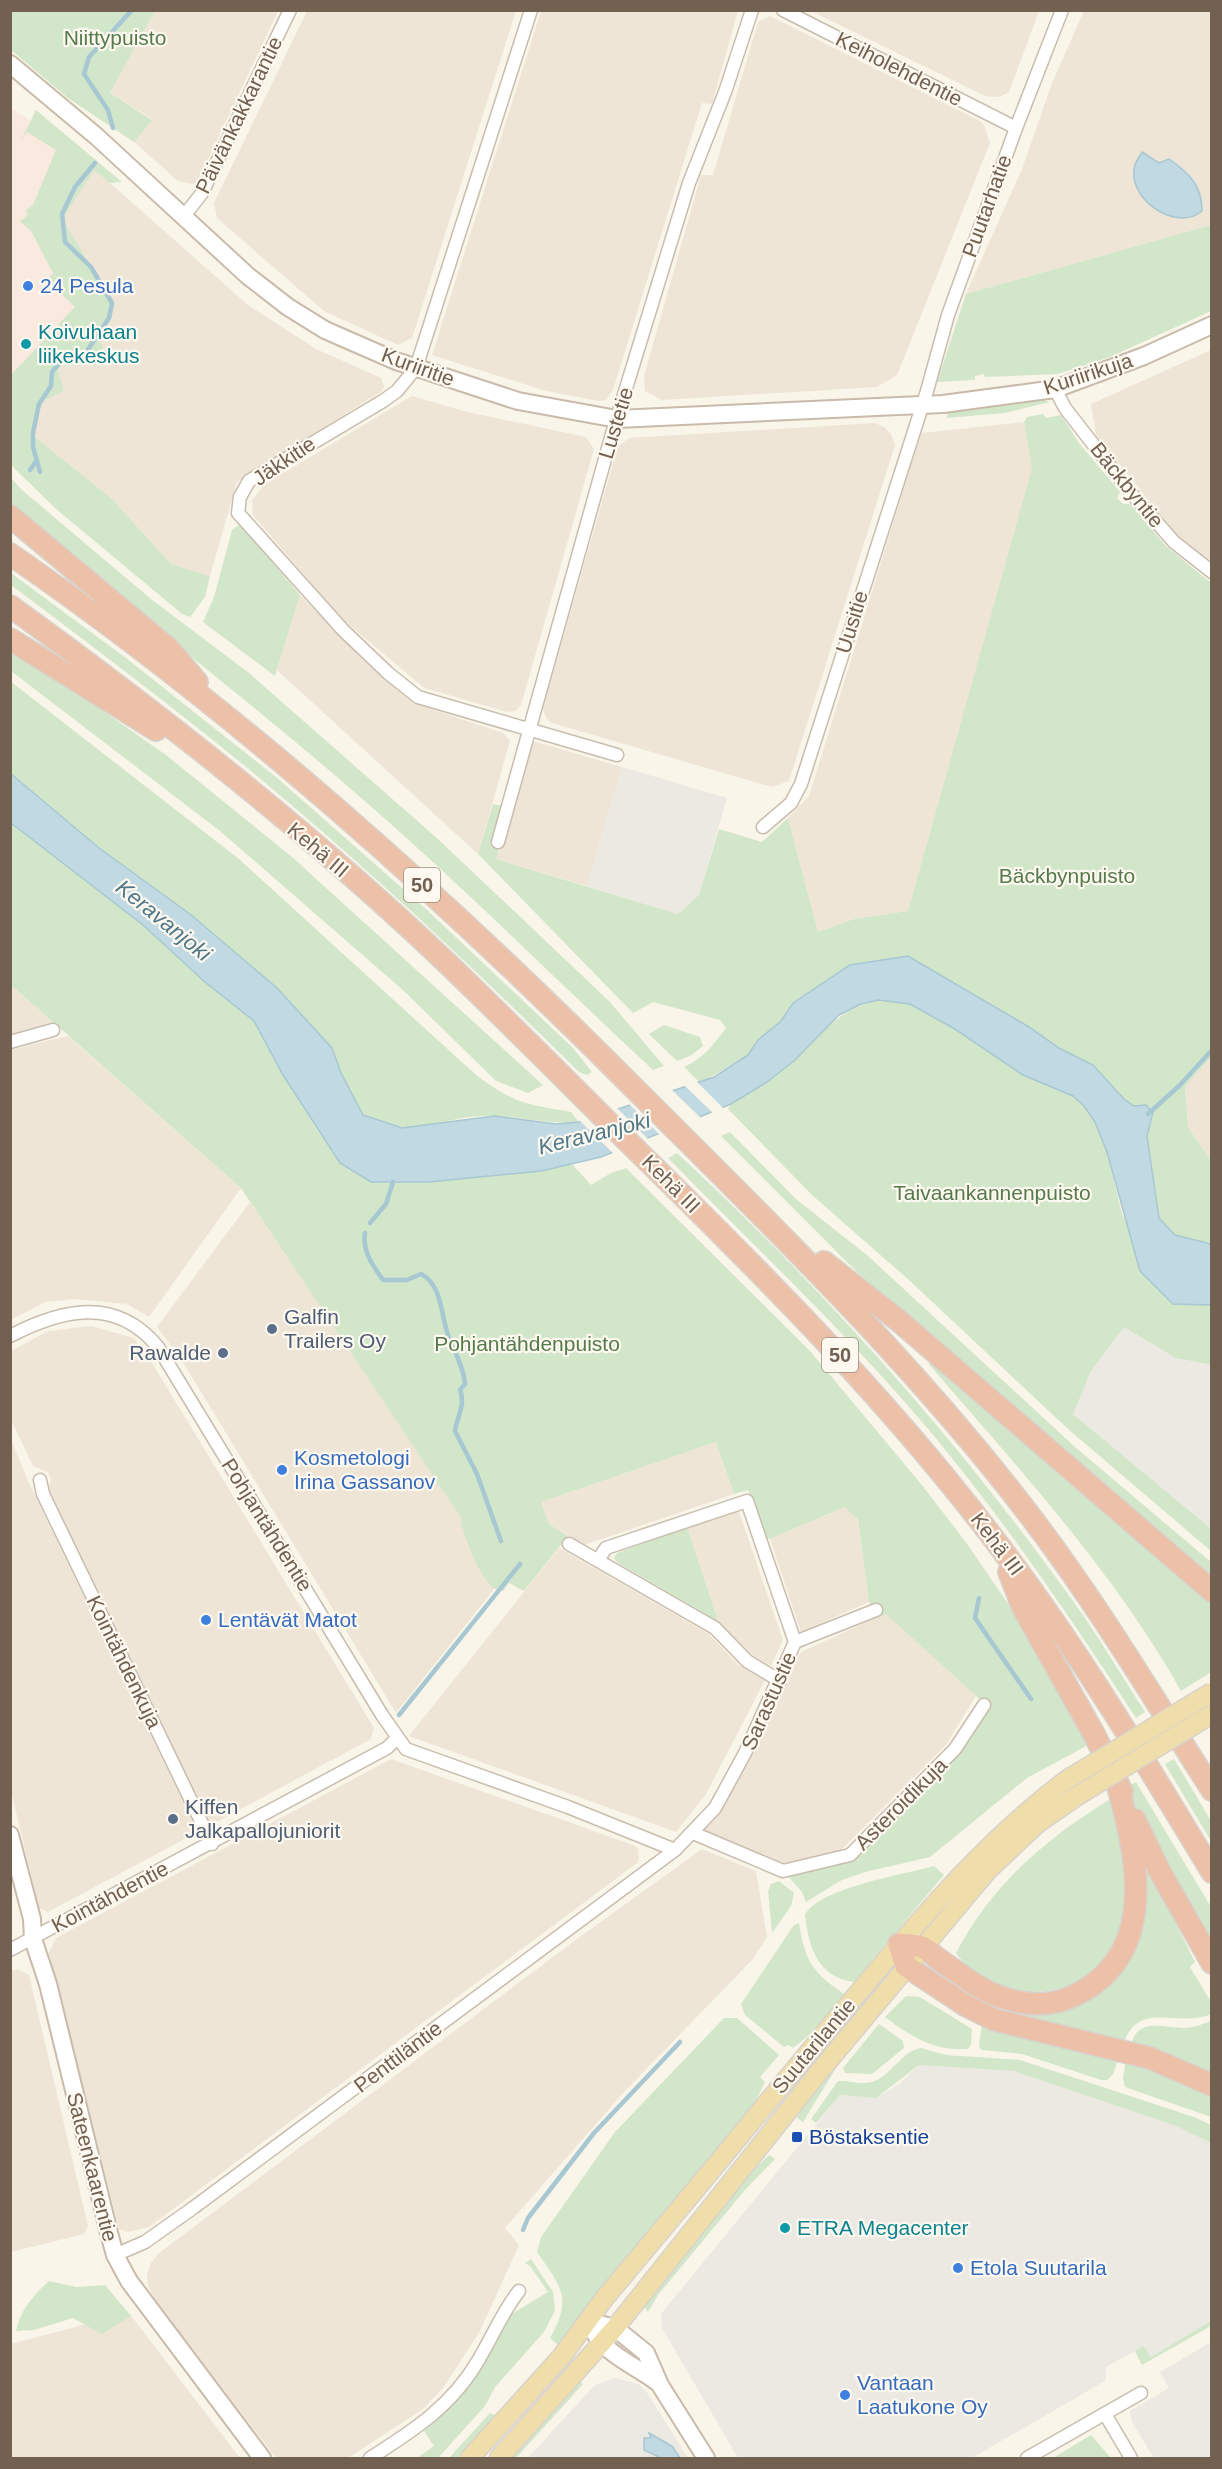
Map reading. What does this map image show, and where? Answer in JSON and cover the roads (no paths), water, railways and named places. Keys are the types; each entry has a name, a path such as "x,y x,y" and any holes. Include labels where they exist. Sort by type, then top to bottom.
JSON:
{"highway":[{"path":"10,516 169,649 227,717"},
{"name":"Kehä III","path":"10,554 81,604 227,717 384,850 609,1063 708,1163 752,1203 859,1314 960,1429 1034,1521 1107,1623 1212,1790"},
{"name":"Kehä III","path":"10,606 224,770 437,954 665,1177 828,1341 897,1419 999,1546 1063,1633 1212,1872"},
{"path":"10,639 113,705 224,770"},
{"path":"752,1203 899,1321 1212,1591"},
{"path":"999,1546 1023,1608 1095,1736 1160,1872 1212,1963"},
{"path":"1118,1783 1135,1860 1136,1893 1128,1940 1118,1959 1100,1980 1073,1997 1059,2002 1026,2004 1002,1998 987,1990 922,1947 899,1944 906,1966 965,2005 995,2020 1150,2058 1212,2085"}],"main road":[{"name":"Suutarilantie","path":"470,2458 562,2356 587,2321 899,1944 978,1856 1027,1810 1068,1779 1212,1692"},
{"name":"Suutarilantie","path":"499,2458 615,2328 906,1966 988,1870 1038,1823 1077,1796 1212,1714"}],"street":[{"name":"Päivänkakkarantie","path":"184,216 202,193 290,10"},
{"name":"Jäkkitie","path":"531,10 416,368 397,391 383,401 249,481 240,497 238,513 324,610 402,686 418,697 617,755"},
{"name":"Lustetie","path":"498,842 617,419 689,183 725,92 752,10"},
{"name":"Keiholehdentie","path":"783,10 1016,128"},
{"name":"Puutarhatie","path":"923,405 948,315 1062,10"},
{"name":"Kuriiritie","path":"10,64 96,136 248,276 288,307 348,341 416,368 518,401 617,419 923,405"},
{"name":"Kuriirikuja","path":"923,405 1054,389 1144,356 1212,325"},
{"name":"Bäckbyntie","path":"1054,389 1065,408 1131,493 1174,542 1212,572"},
{"name":"Uusitie","path":"763,827 791,802 801,784 923,405"},
{"path":"10,1042 53,1030"},
{"name":"Pohjantähdentie","path":"10,1336 45,1319 68,1313 105,1314 123,1318 145,1332 158,1347 397,1738 406,1749 568,1807 675,1850"},
{"name":"Kointähdenkuja","path":"40,1480 43,1494 212,1844"},
{"name":"Sarastustie","path":"598,1560 606,1548 747,1500 795,1642 780,1681 746,1753 715,1808 675,1850"},
{"path":"569,1545 714,1628 747,1661 780,1681"},
{"path":"795,1642 876,1610"},
{"name":"Asteroidikuja","path":"693,1833 783,1871 850,1855 955,1749 984,1705"},
{"name":"Kointähdentie","path":"10,1950 212,1844 387,1748 397,1738"},
{"name":"Sateenkaarentie","path":"10,1835 32,1918 33,1939 48,1984 79,2121 115,2255 129,2282 262,2458"},
{"name":"Penttiläntie","path":"115,2255 145,2242 204,2200 675,1850"},
{"path":"370,2458 428,2420 455,2393 480,2359 506,2307 519,2291"},
{"path":"587,2321 615,2328 646,2353 660,2385 706,2458"},
{"path":"587,2321 601,2344 638,2367 660,2385"},
{"path":"1027,2458 1141,2393"},
{"path":"1105,2414 1131,2458"}],"water":[{"path":"1142,152 1159,163 1169,159 1183,169 1197,187 1202,211 1191,217 1179,218 1155,209 1145,200 1134,177 1135,165"},
{"name":"Keravanjoki","path":"10,773 99,848 190,914 277,988 332,1048 341,1073 363,1115 402,1128 494,1116 556,1124 579,1122 714,1077 748,1055 758,1040 781,1021 793,1003 850,965 908,956 1029,1027 1059,1048 1093,1065 1124,1099 1134,1106 1146,1105 1153,1113 1147,1136 1159,1218 1175,1235 1211,1244 1211,1305 1173,1304 1140,1271 1107,1152 1095,1122 1084,1106 1073,1096 1023,1075 953,1028 910,1004 878,1000 861,1004 839,1015 794,1061 767,1082 731,1104 601,1157 541,1171 429,1182 371,1182 340,1163 283,1075 254,1021 205,982 143,925 11,823"},
{"path":"649,2433 672,2446 680,2458 661,2458 644,2450 644,2438 651,2438"}],"waterway":[{"path":"113,128 108,110 84,74 89,57 132,10"},
{"path":"40,472 33,447 33,433 39,404 51,386 52,372 67,354 85,354 109,318 112,303 91,267 65,242 62,214 75,187 95,163"},
{"path":"30,470 36,461"},
{"path":"1148,1114 1180,1085 1212,1050"},
{"path":"370,1223 386,1204 393,1182"},
{"path":"365,1233 367,1252 383,1280 407,1280 421,1274 428,1279 437,1293 448,1335 461,1366 465,1384 460,1390 462,1405 455,1431 477,1474 501,1541"},
{"path":"399,1715 520,1564"},
{"path":"979,1598 975,1618 1031,1699"},
{"path":"523,2230 528,2218 594,2133 680,2042"}],"place":[{"name":"24 Pesula","path":"28,286"},
{"name":"Koivuhaan liikekeskus","path":"26,344"},
{"name":"Galfin Trailers Oy","path":"272,1329"},
{"name":"Rawalde","path":"223,1353"},
{"name":"Kosmetologi Irina Gassanov","path":"282,1470"},
{"name":"Lentävät Matot","path":"206,1620"},
{"name":"Kiffen Jalkapallojuniorit","path":"173,1819"},
{"name":"Böstaksentie","path":"797,2137"},
{"name":"ETRA Megacenter","path":"785,2228"},
{"name":"Etola Suutarila","path":"958,2268"},
{"name":"Vantaan Laatukone Oy","path":"845,2395"}],"park label":[{"name":"Niittypuisto","path":"115,38"},
{"name":"Bäckbynpuisto","path":"1067,876"},
{"name":"Taivaankannenpuisto","path":"992,1193"},
{"name":"Pohjantähdenpuisto","path":"527,1344"}]}
